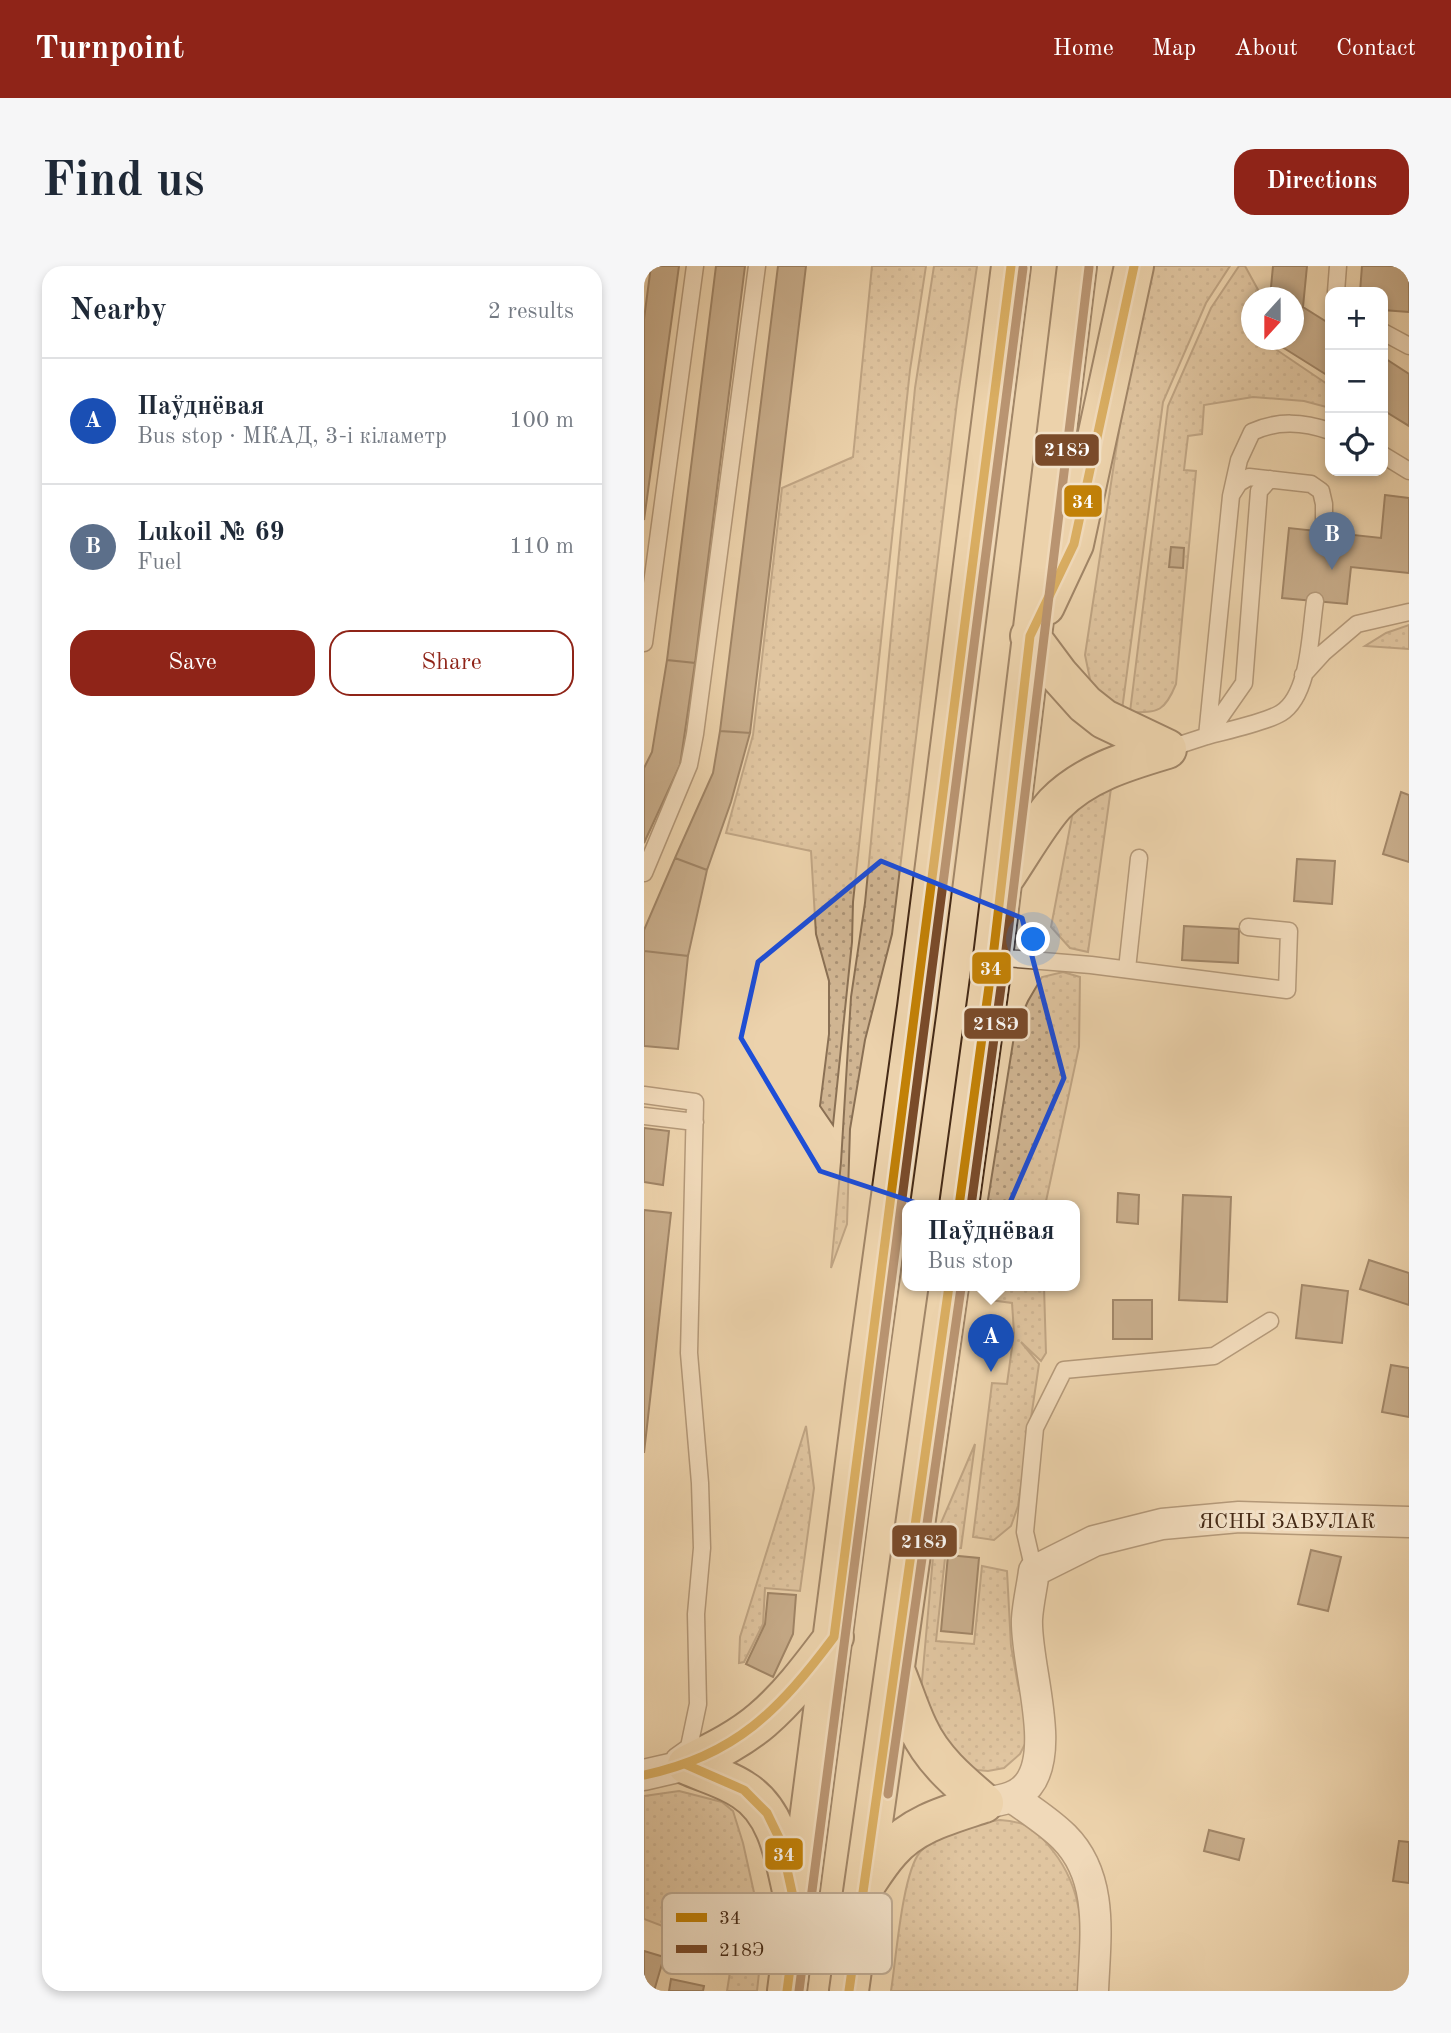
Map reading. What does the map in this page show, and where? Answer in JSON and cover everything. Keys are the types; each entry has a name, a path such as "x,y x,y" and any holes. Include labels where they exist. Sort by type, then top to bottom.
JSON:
{"highway":[{"path":"800,1893 863,1398 917,1007 1011,266"},
{"path":"961,1200 1077,266"},
{"path":"1030,636 1074,544 1133,266"},
{"path":"1030,636 1085,704 1104,719 1167,748"},
{"path":"1002,881 1055,804 1088,778 1121,762 1167,748"},
{"path":"862,1893 948,1291"},
{"path":"662,1771 728,1744 761,1720 795,1688 834,1637"},
{"path":"894,1667 919,1730 935,1755 954,1777 998,1800"},
{"path":"662,1771 744,1790 766,1813 781,1842 792,1893"},
{"path":"862,1890 891,1850 913,1831 937,1819 998,1800"}],"street":[{"name":"ЯСНЫ ЗАВУЛАК","path":"1034,1571 1094,1541 1161,1524 1238,1517 1409,1522"},
{"path":"998,1800 1028,1785 1037,1767 1040,1728 1027,1621 1034,1571"},
{"path":"998,1800 1065,1839 1084,1867 1094,1899 1096,1920 1093,1991"}],"lane":[{"path":"644,643 695,266"},
{"path":"644,873 689,765 695,734 757,266"},
{"path":"1336,287 1338,266"},
{"path":"1388,335 1409,346"},
{"path":"1207,736 1231,496 1239,460 1252,432 1265,425 1282,422 1325,430"},
{"path":"1388,458 1409,471"},
{"path":"1231,496 1239,483 1249,477 1311,484 1321,491 1324,532"},
{"path":"1207,736 1244,683 1259,491 1270,480"},
{"path":"1167,748 1279,715 1294,702 1303,675 1315,601"},
{"path":"1303,675 1323,653 1357,624 1409,612"},
{"path":"1127,969 1139,858"},
{"path":"993,957 1127,969 1287,990 1289,931 1248,927"},
{"path":"644,1095 695,1102 689,1353 702,1548 696,1614 698,1703 689,1746 662,1771"},
{"path":"644,1116 695,1122"},
{"path":"1034,1571 1025,1532 1035,1428 1064,1370 1214,1356 1270,1321"}],"highlighted area":[{"path":"881,861 1022,918 1064,1078 998,1230 820,1171 741,1038 758,962"}],"shaded area":[{"path":"872,266 926,266 910,370 853,902 852,942 833,1125 820,1106 829,1034 829,981 816,934 811,851 726,833 753,735 782,488 853,457"},
{"path":"934,266 977,266 957,402 892,934 865,1040 850,1129 847,1224 831,1268 841,1162 851,997 865,903 915,388"},
{"path":"1151,266 1230,266 1206,303 1163,402 1122,710 1092,689 1085,655 1120,424"},
{"path":"1239,266 1245,266 1257,287 1241,287 1241,350 1277,350 1325,383 1325,407 1304,401 1253,397 1204,405 1202,434 1188,436 1184,470 1196,471 1176,684 1168,700 1160,708 1148,712 1130,712 1168,406 1211,308"},
{"path":"1409,625 1409,649 1365,646 1386,633"},
{"path":"1113,774 1088,952 1070,948 1051,927 1074,806"},
{"path":"1063,972 1080,977 1079,1047 1046,1200 988,1200 1015,1030 1042,977"},
{"path":"988,1291 1044,1291 1046,1353 1041,1361 1021,1342 1039,1364 1018,1506 1011,1526 994,1540 973,1537 992,1383 1007,1384 1014,1333 1012,1303 990,1300"},
{"path":"806,1426 814,1488 800,1591 765,1588 763,1624 744,1662 739,1663 740,1637"},
{"path":"975,1444 961,1548 946,1549 936,1641 974,1644 982,1566 1007,1571 1011,1646 1028,1719 1027,1740 1020,1754 1004,1768 988,1771 977,1770 955,1759 921,1692 934,1546 938,1530"},
{"path":"679,1791 722,1802 733,1811 754,1893 662,1893 662,1926 644,1919 644,1796"},
{"path":"1000,1820 1025,1825 1042,1837 1064,1867 1072,1884 1080,1918 1080,1991 891,1991 904,1897 920,1852 946,1833"},
{"path":"730,1974 759,1974 757,1991 727,1991"}],"building":[{"path":"651,266 679,266 644,520 644,319"},
{"path":"716,266 745,266 695,663 667,660"},
{"path":"778,266 806,266 750,733 720,731"},
{"path":"1273,266 1307,266 1304,297 1304,287 1271,287"},
{"path":"1362,266 1409,266 1409,312 1388,310 1388,287 1360,287"},
{"path":"1304,308 1325,321 1325,374 1287,350 1304,350"},
{"path":"1388,360 1409,374 1409,426 1388,413"},
{"path":"1385,495 1409,498 1409,573 1351,567 1347,604 1282,598 1289,528 1381,538"},
{"path":"1171,547 1184,548 1183,568 1169,567"},
{"path":"667,660 695,663 680,765 644,843 644,768 652,752"},
{"path":"720,731 750,733 731,802 707,870 675,858 713,773"},
{"path":"1401,792 1409,795 1409,862 1383,854"},
{"path":"675,858 707,870 688,956 644,951 644,930"},
{"path":"1297,859 1335,861 1332,904 1294,901"},
{"path":"1184,926 1239,929 1238,963 1182,960"},
{"path":"644,951 688,956 678,1049 644,1046"},
{"path":"644,1128 669,1131 663,1185 644,1182"},
{"path":"1118,1193 1139,1195 1138,1224 1117,1222"},
{"path":"1183,1195 1231,1197 1227,1302 1179,1300"},
{"path":"644,1210 671,1213 644,1453"},
{"path":"1369,1260 1409,1273 1409,1305 1360,1289"},
{"path":"1302,1285 1348,1291 1342,1343 1296,1338"},
{"path":"1113,1300 1152,1300 1152,1339 1113,1339"},
{"path":"1391,1365 1409,1368 1409,1417 1382,1412"},
{"path":"1311,1550 1341,1557 1328,1611 1298,1604"},
{"path":"948,1555 979,1558 972,1634 941,1631"},
{"path":"768,1593 796,1595 793,1634 773,1677 746,1664 765,1624"},
{"path":"1209,1830 1244,1839 1239,1860 1204,1851"},
{"path":"1399,1841 1409,1842 1409,1883 1393,1881"},
{"path":"644,1951 662,1956 662,1964 654,1991 644,1991"},
{"path":"671,1979 704,1986 703,1991 669,1991"}],"transit line":[{"name":"34","path":"644,1775 705,1756 753,1726 794,1686 834,1637 1011,266"},
{"name":"34","path":"960,1200 993,957 1030,636 1074,544 1134,266"},
{"name":"218Э","path":"972,1200 1005,958 1089,267"},
{"name":"218Э","path":"902,1200 1023,268"},
{"name":"218Э","path":"812,1893 902,1204"},
{"name":"34","path":"863,1893 948,1291"},
{"name":"218Э","path":"888,1794 961,1291"},
{"name":"34","path":"687,1765 744,1790 767,1813 781,1842 792,1893"},
{"name":"34","path":"787,1991 789,1974"},
{"name":"218Э","path":"799,1991 801,1974"},
{"name":"34","path":"849,1991 851,1974"}],"place":[{"name":"Lukoil № 69","path":"1332,570"},
{"name":"Паўднёвая","path":"991,1372"}]}
